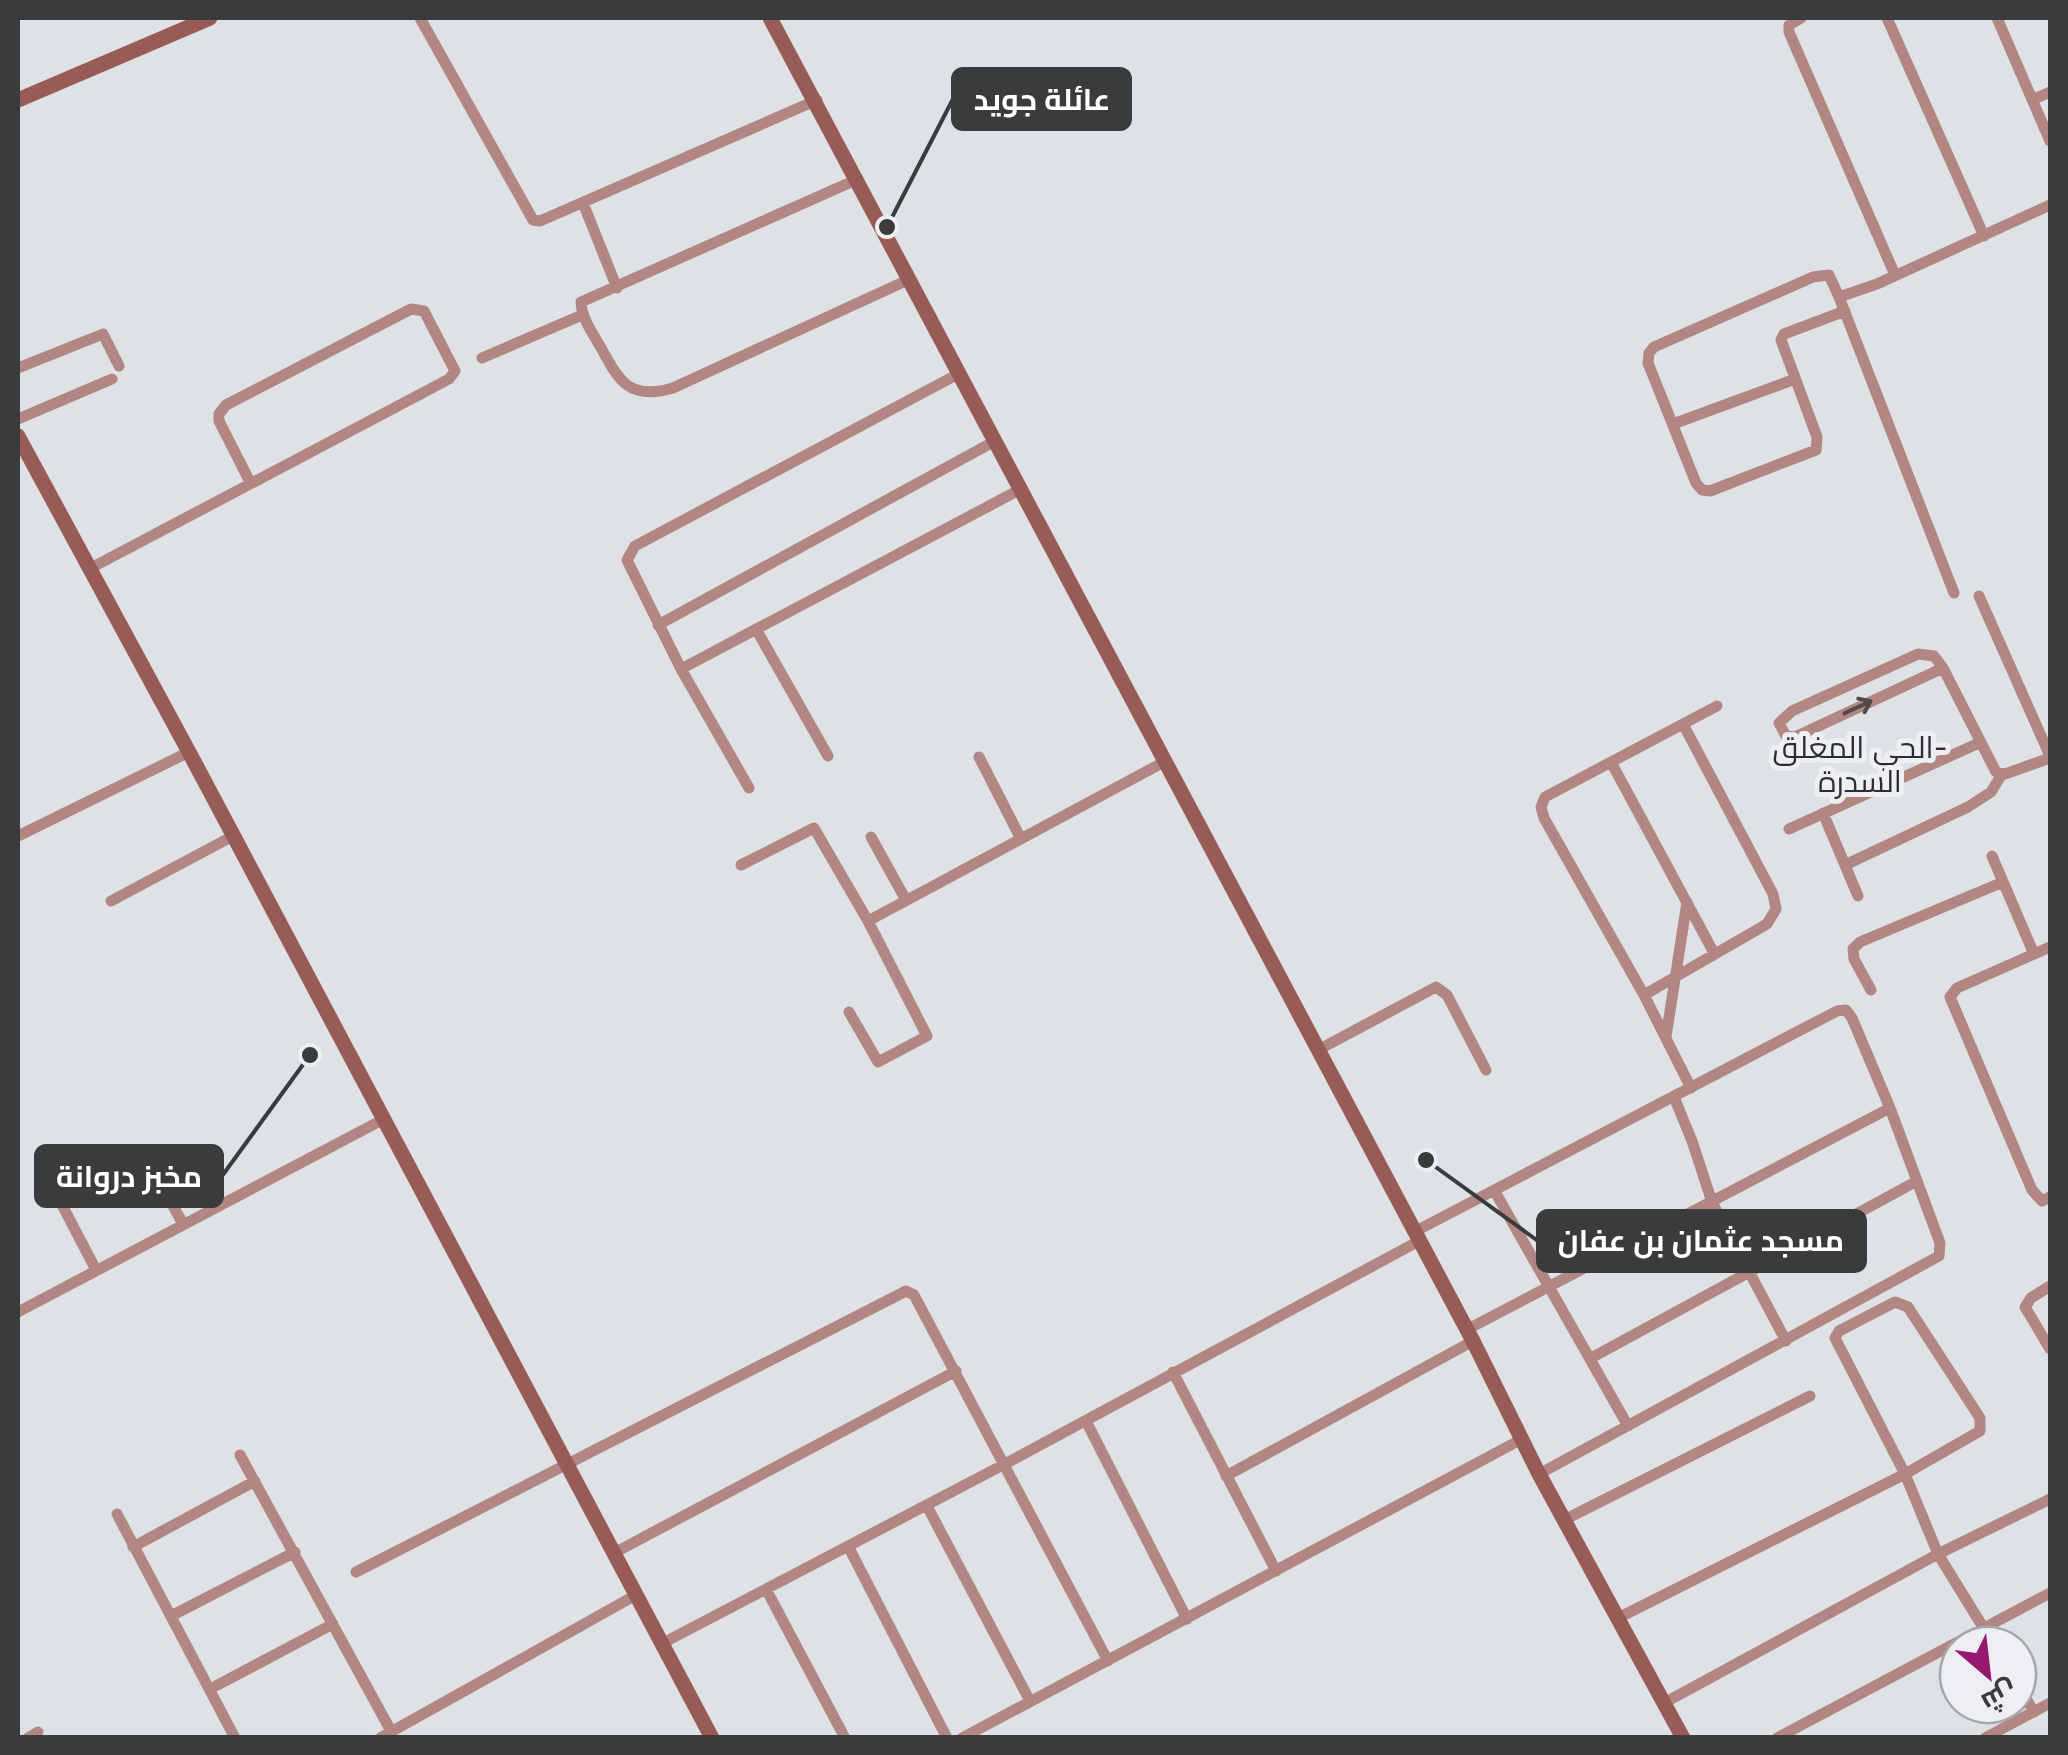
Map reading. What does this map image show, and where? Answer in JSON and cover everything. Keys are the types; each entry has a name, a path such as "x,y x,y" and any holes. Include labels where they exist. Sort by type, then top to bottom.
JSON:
{"street":[{"path":"18,100 210,18"},
{"path":"420,18 530,217 540,222 817,100"},
{"path":"770,18 817,100 1470,1336 1539,1474 1682,1738"},
{"path":"1801,18 1789,25 1788,32 1895,276"},
{"path":"1887,18 1984,236"},
{"path":"1997,18 2050,141"},
{"path":"2032,100 2050,92"},
{"path":"858,179 581,302 582,315 618,378 629,388 646,394 673,388 910,278"},
{"path":"582,203 616,288"},
{"path":"1840,298 2050,205"},
{"path":"1845,311 1782,336 1818,448 1810,455 1710,491 1702,490 1648,363 1651,350 1821,274 1830,278 1840,298 1954,594"},
{"path":"89,569 454,376 424,310 411,308 226,405 218,414 218,421 250,482"},
{"path":"482,358 582,315"},
{"path":"18,368 100,334 105,336 119,366"},
{"path":"749,788 658,625 629,567 628,554 635,546 960,373"},
{"path":"18,420 112,379"},
{"path":"1673,424 1795,379"},
{"path":"18,436 712,1738"},
{"path":"658,625 996,441"},
{"path":"681,669 1021,489"},
{"path":"1845,865 1968,807 1991,792 2002,774 2050,757 1979,596"},
{"path":"756,630 828,756"},
{"path":"1943,668 1795,736 1781,732 1779,723 1792,711 1918,654 1934,656 1943,668 1991,766 2002,774"},
{"path":"1691,1088 1541,807 1545,798 1717,706"},
{"path":"1644,996 1771,920 1776,902 1683,724"},
{"path":"1789,829 1979,744"},
{"path":"18,836 189,752"},
{"path":"979,756 1020,839"},
{"path":"868,921 1164,762"},
{"path":"1612,762 1714,953"},
{"path":"1823,814 1858,896"},
{"path":"740,866 814,828 868,921 927,1036 878,1062 849,1012"},
{"path":"111,901 233,836"},
{"path":"871,837 906,900"},
{"path":"1992,856 2034,954"},
{"path":"1871,990 1854,959 1853,949 1860,942 2003,882"},
{"path":"1666,1038 1687,902"},
{"path":"2050,946 1957,988 1950,997 2032,1190 2042,1201 2050,1198"},
{"path":"1318,1050 1436,987 1447,995 1486,1070"},
{"path":"661,1644 1086,1420 1494,1190 1837,1011 1846,1010 1890,1108 1940,1242 1939,1256 1539,1474"},
{"path":"1674,1097 1712,1202 1786,1341"},
{"path":"1226,1476 1550,1287 1890,1108"},
{"path":"18,1312 382,1120"},
{"path":"144,1153 183,1224"},
{"path":"1591,1358 1917,1181"},
{"path":"1494,1190 1628,1426"},
{"path":"60,1201 96,1270"},
{"path":"2050,1286 2031,1298 2025,1307 2050,1348"},
{"path":"356,1572 906,1291 914,1294 1108,1661"},
{"path":"1618,1618 1905,1474 1980,1430 1982,1422 1908,1306 1895,1302 1838,1331 1835,1338 1905,1474 1938,1554 1982,1625"},
{"path":"614,1553 956,1371"},
{"path":"1173,1372 1276,1571"},
{"path":"1564,1520 1810,1396"},
{"path":"1086,1420 1187,1618"},
{"path":"962,1738 1522,1438"},
{"path":"240,1455 333,1624 386,1734 636,1595"},
{"path":"133,1547 255,1481"},
{"path":"1664,1703 1938,1554 2050,1499"},
{"path":"927,1506 1030,1701"},
{"path":"117,1514 235,1738"},
{"path":"848,1546 947,1738"},
{"path":"171,1616 295,1552"},
{"path":"766,1589 845,1738"},
{"path":"1985,1625 2050,1593"},
{"path":"210,1689 333,1624"},
{"path":"1777,1738 1938,1650"},
{"path":"1985,1738 2010,1725"}],"place":[{"name":"عائلة جويد","path":"887,227"},
{"name":"مخبز دروانة","path":"310,1055"},
{"name":"مسجد عثمان بن عفان","path":"1426,1160"}],"district":[{"name":"الحي المغلق- السدرة","path":"1860,764"}]}
